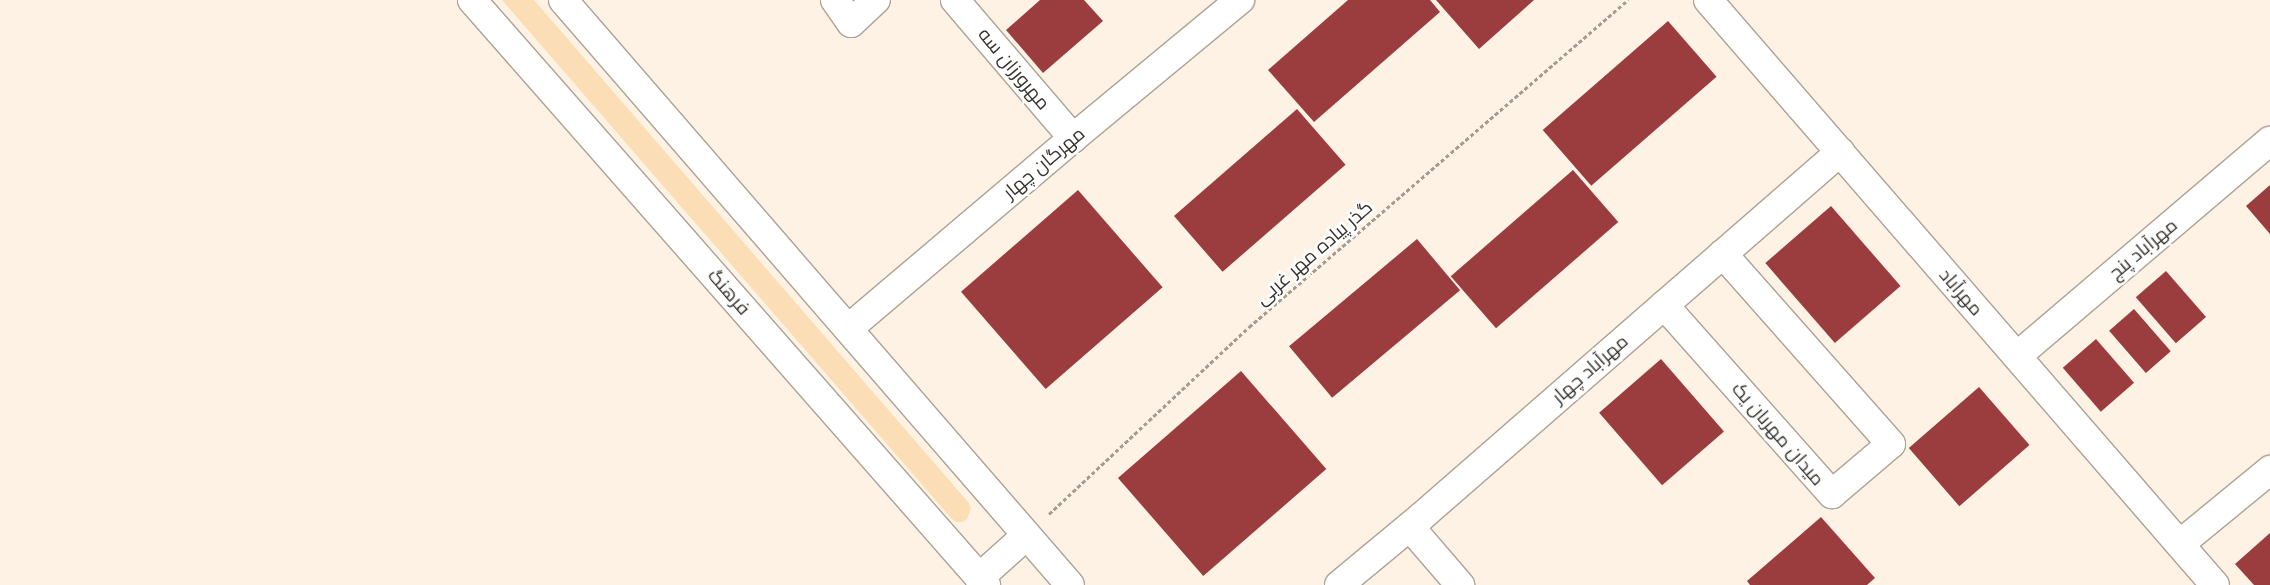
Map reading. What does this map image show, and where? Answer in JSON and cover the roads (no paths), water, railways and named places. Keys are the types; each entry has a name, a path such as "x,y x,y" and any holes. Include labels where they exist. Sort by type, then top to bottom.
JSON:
{"street":[{"name":"فرهنگ","path":"472,0 982,581"},
{"path":"563,0 1070,585"},
{"path":"835,0 851,23 876,0"},
{"name":"مهرورزان سه","path":"955,0 1073,138"},
{"name":"مهرگان چهار","path":"849,328 1073,138 1240,0"},
{"name":"مهرآباد","path":"1708,0 2215,585"},
{"name":"مهرآباد پنج","path":"2017,356 2270,141"},
{"name":"مهرآباد چهار","path":"1339,585 1410,527 1840,152"},
{"name":"میدان مهربان یک","path":"1664,305 1832,494 1891,444 1723,254"},
{"path":"2180,544 2270,470"},
{"path":"1410,527 1460,585"},
{"path":"982,581 1027,535"}]}
